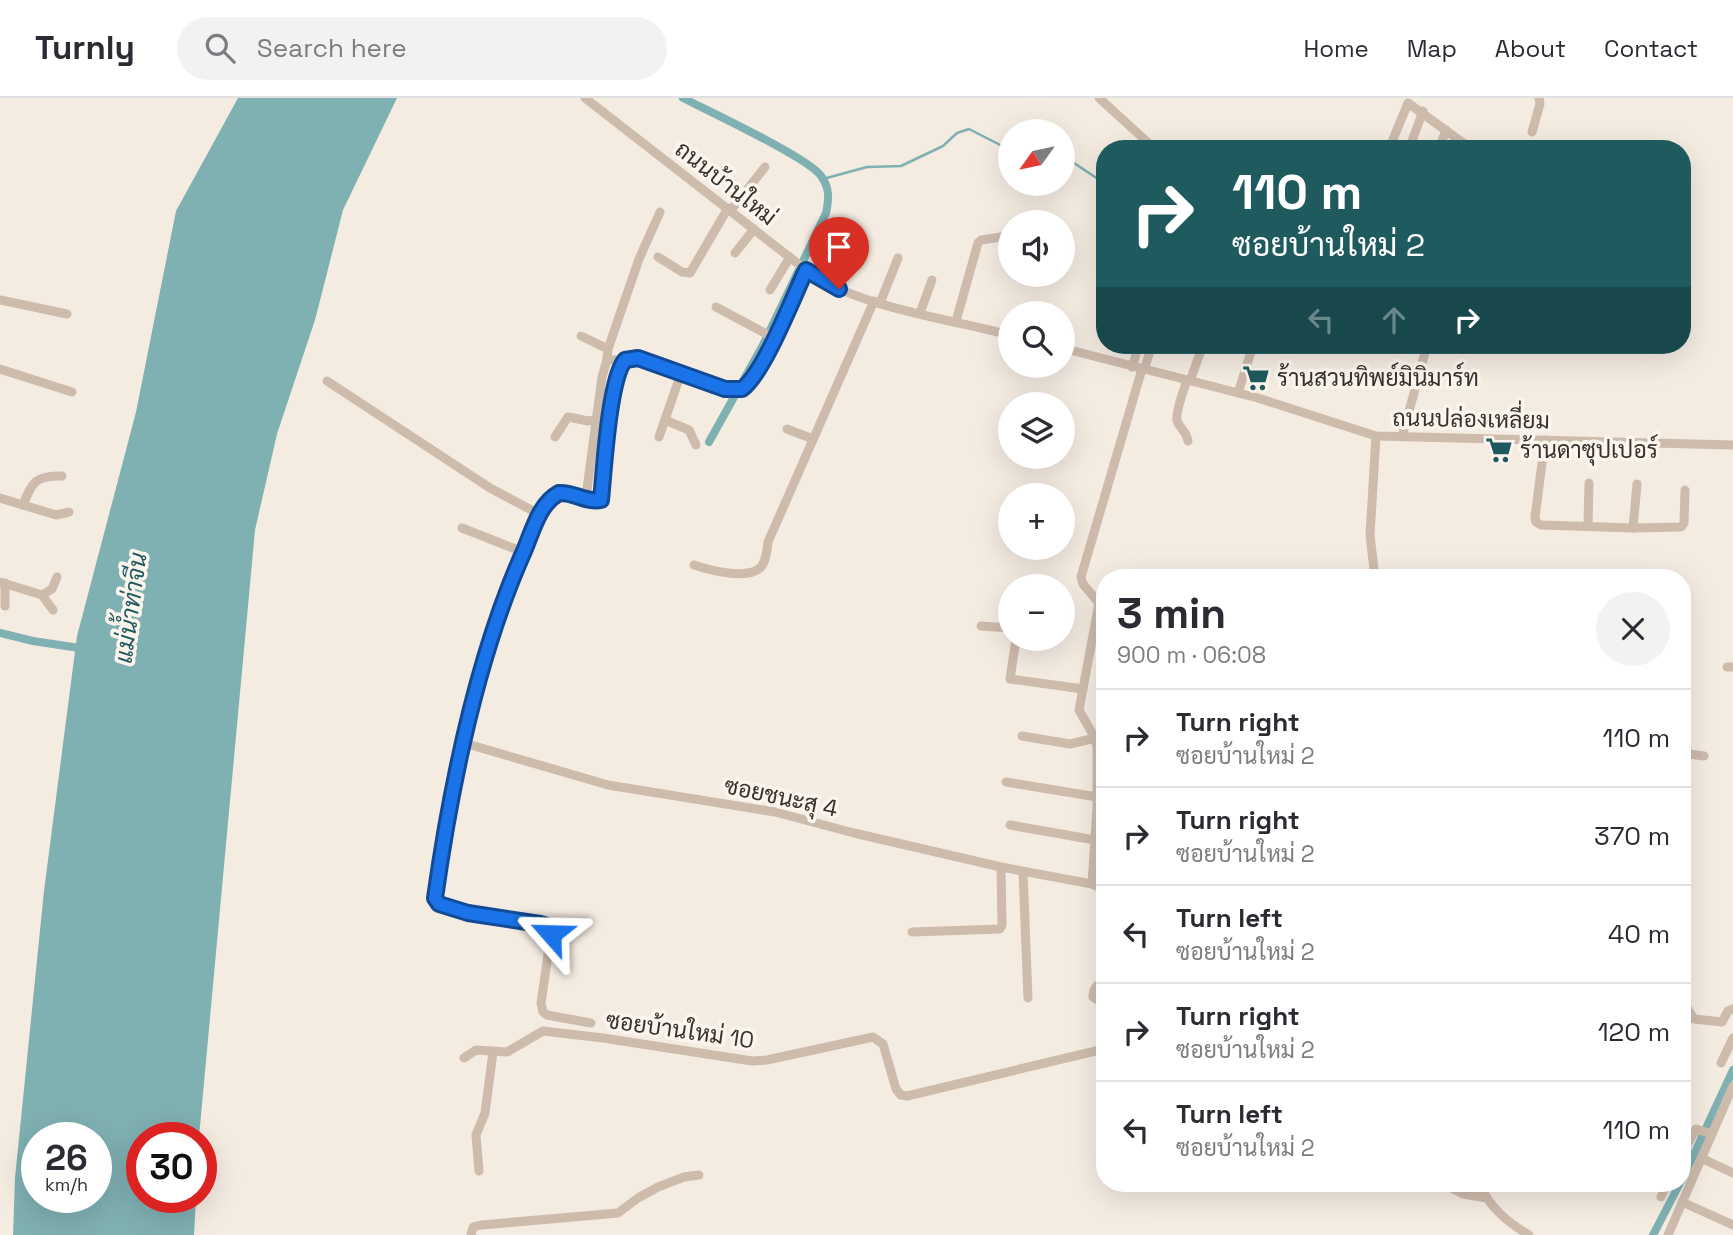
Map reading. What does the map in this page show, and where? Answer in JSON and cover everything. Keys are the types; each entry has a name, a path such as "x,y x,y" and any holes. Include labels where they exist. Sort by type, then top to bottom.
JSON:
{"street":[{"name":"ถนนบ้านใหม่","path":"585,98 809,272 839,289 877,302 998,332"},
{"path":"1100,98 1146,140"},
{"path":"1532,132 1540,104 1539,98"},
{"path":"1393,140 1407,104 1412,104 1458,140"},
{"path":"1412,140 1423,111"},
{"path":"1442,140 1446,130"},
{"path":"658,257 682,272 690,273 729,209 765,167"},
{"path":"587,489 608,349 639,259 660,212"},
{"path":"735,253 754,229"},
{"path":"956,321 978,243 998,237"},
{"path":"607,360 638,358 725,389 742,389 750,382 809,272 819,262 829,241"},
{"path":"770,290 790,257"},
{"path":"694,565 723,573 748,573 759,569 813,439 898,258"},
{"path":"920,313 932,280"},
{"path":"0,300 68,314"},
{"path":"716,307 774,338"},
{"path":"581,336 608,349"},
{"path":"1075,351 1238,393 1376,436 1370,535 1374,569"},
{"path":"1139,354 1139,368"},
{"path":"1096,599 1083,584 1082,573 1139,368 1147,354"},
{"path":"1188,441 1187,433 1177,417 1199,354"},
{"path":"1238,393 1250,354"},
{"path":"1402,437 1425,354"},
{"path":"590,1023 543,1012 541,1003 551,934 547,926 468,913 436,901 443,841 490,642 540,514 555,495 577,495 590,501 601,500 608,427 619,369 625,360"},
{"path":"0,369 72,392"},
{"path":"659,438 681,373"},
{"path":"327,381 490,488 540,514"},
{"path":"555,437 568,417 596,420"},
{"path":"665,420 689,430 696,445"},
{"path":"787,429 813,439"},
{"name":"ถนนปล่องเหลี่ยม","path":"1376,436 1733,445"},
{"path":"1545,440 1536,522 1541,524 1681,527 1684,523 1685,490"},
{"path":"23,505 34,482 46,476 62,476"},
{"path":"1588,526 1589,483"},
{"path":"1633,528 1637,484"},
{"path":"0,498 56,515 69,512"},
{"path":"462,528 523,552"},
{"path":"41,595 52,589 57,577"},
{"path":"5,606 2,582 41,595 53,610"},
{"path":"981,626 998,627"},
{"path":"1096,642 1083,689 1080,715 1096,742"},
{"path":"1014,651 1010,679 1083,689"},
{"path":"1022,736 1062,744 1095,738"},
{"name":"ซอยชนะสุ 4","path":"464,743 608,785 775,812 1001,867 1096,886"},
{"path":"1691,754 1704,756"},
{"path":"1006,782 1096,797"},
{"path":"1091,884 1096,818"},
{"path":"1010,825 1095,840"},
{"path":"912,932 1000,929 1001,867"},
{"path":"1023,872 1028,998"},
{"path":"1691,1014 1694,1019 1722,1022 1728,1011 1733,1009"},
{"name":"ซอยบ้านใหม่ 10","path":"464,1058 476,1050 493,1052 513,1049 543,1031 752,1061 873,1037 883,1044 896,1089 901,1095 907,1096 1096,1051"},
{"path":"1721,1063 1733,1038"},
{"path":"479,1171 476,1135 485,1113 493,1052"},
{"path":"1691,1181 1701,1158 1706,1131 1732,1092"},
{"path":"1691,1135 1693,1131 1706,1131"},
{"path":"1701,1158 1733,1173"},
{"path":"471,1235 473,1227 481,1225 618,1213 658,1187 684,1177 699,1175"},
{"path":"1459,1192 1487,1198"},
{"path":"1484,1192 1508,1222 1528,1235"},
{"path":"1661,1197 1664,1192"},
{"path":"1668,1235 1686,1192"},
{"path":"1682,1202 1733,1225"}],"water":[{"name":"แม่น้ำท่าจีน","path":"238,98 397,98 343,210 315,320 277,434 255,530 200,1122 126,1122 126,1213 195,1213 194,1235 13,1235 15,1178 44,891 77,636 136,412 176,211"}],"waterway":[{"path":"683,98 798,158 821,176 828,194 826,213 763,345 709,442"},
{"path":"823,179 867,167 901,166 943,146 957,133 969,129 998,144"},
{"path":"1075,164 1096,178"},
{"path":"0,633 86,649"},
{"path":"1691,1161 1733,1070"},
{"path":"1653,1235 1675,1192"}],"place":[{"name":"ร้านสวนทิพย์มินิมาร์ท","path":"1256,378"},
{"name":"ร้านดาซุปเปอร์","path":"1499,450"}],"route":[{"path":"551,934 547,926 468,913 439,904 435,898 443,841 464,743 490,642 520,558 546,502 551,497 567,492 590,501 601,500 608,427 619,369 625,360 638,358 725,389 742,389 750,382 771,345 806,270 839,289"}]}
